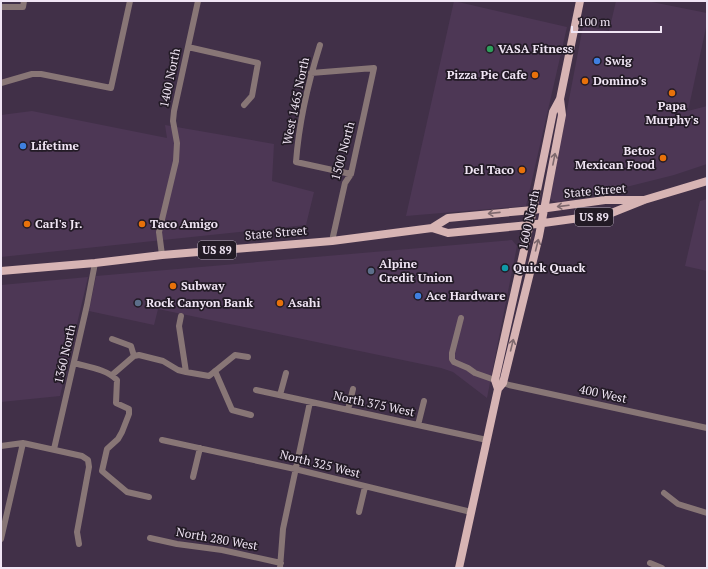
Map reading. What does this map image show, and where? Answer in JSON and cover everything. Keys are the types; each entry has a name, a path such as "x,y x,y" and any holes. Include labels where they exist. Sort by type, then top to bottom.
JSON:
{"main road":[{"name":"1600 North","path":"495,380 553,112 560,99 580,1"},
{"name":"1600 North","path":"459,568 487,440 541,224 562,116 560,99"},
{"name":"State Street","path":"432,228 448,233 541,224 609,214 644,200 707,181"},
{"name":"State Street","path":"1,271 95,263 162,255 332,241 432,228 448,218 533,210 605,200 644,200"},
{"path":"495,380 500,386"}],"street":[{"path":"1,83 32,74 41,74 111,88 130,1"},
{"name":"1400 North","path":"162,255 159,232 176,161 177,142 173,121 174,111 198,1"},
{"path":"1,7 23,4"},
{"name":"West 1465 North","path":"320,45 311,74 298,135 296,162 350,174"},
{"path":"188,47 258,63 252,96 244,105"},
{"name":"1500 North","path":"311,74 374,68 350,174 346,183 332,241"},
{"name":"1360 North","path":"54,449 95,263"},
{"path":"181,316 179,326 186,372"},
{"path":"461,318 452,353 453,361 475,373 495,380"},
{"path":"112,338 131,346 134,356"},
{"path":"112,375 134,356 163,361 178,370 209,376 234,355 248,357"},
{"path":"74,363 112,375 117,380 116,403 129,410 130,414 118,439 107,449 102,471 127,492 149,497"},
{"path":"215,371 232,410 251,415"},
{"path":"280,395 286,373"},
{"name":"400 West","path":"500,386 707,428"},
{"path":"348,410 353,389"},
{"name":"North 375 West","path":"256,390 487,440"},
{"path":"418,425 424,401"},
{"path":"281,565 283,529 310,402"},
{"name":"North 325 West","path":"162,440 295,469 471,512"},
{"path":"1,539 23,443"},
{"path":"1,446 23,443 82,456 88,460 89,467 77,532 79,544"},
{"path":"193,477 200,448"},
{"path":"359,512 365,487"},
{"path":"664,493 678,504 707,513"},
{"name":"North 280 West","path":"150,538 177,544 222,550 281,565"},
{"path":"650,563 662,568"}],"shaded area":[{"path":"454,1 567,27 526,206 406,216"},
{"path":"616,1 647,1 707,13 707,23 688,111 707,106 707,164 674,175 626,187 558,202 553,201 550,199 583,26 609,31"},
{"path":"32,111 167,138 165,125 274,144 272,181 314,192 306,225 1,257 1,115"},
{"path":"707,199 707,271 685,266 700,201"},
{"path":"512,240 517,246 487,398 453,372 441,368 158,309 154,325 89,311 96,276"},
{"path":"88,277 60,396 1,402 1,285"}],"place":[{"name":"VASA Fitness","path":"490,49"},
{"name":"Swig","path":"597,61"},
{"name":"Pizza Pie Cafe","path":"535,75"},
{"name":"Domino's","path":"585,81"},
{"name":"Papa Murphy's","path":"672,93"},
{"name":"Lifetime","path":"23,146"},
{"name":"Betos Mexican Food","path":"663,158"},
{"name":"Del Taco","path":"522,170"},
{"name":"Carl's Jr.","path":"27,224"},
{"name":"Taco Amigo","path":"142,224"},
{"name":"Quick Quack","path":"505,268"},
{"name":"Alpine Credit Union","path":"371,271"},
{"name":"Subway","path":"173,286"},
{"name":"Ace Hardware","path":"418,296"},
{"name":"Rock Canyon Bank","path":"138,303"},
{"name":"Asahi","path":"280,303"}]}
